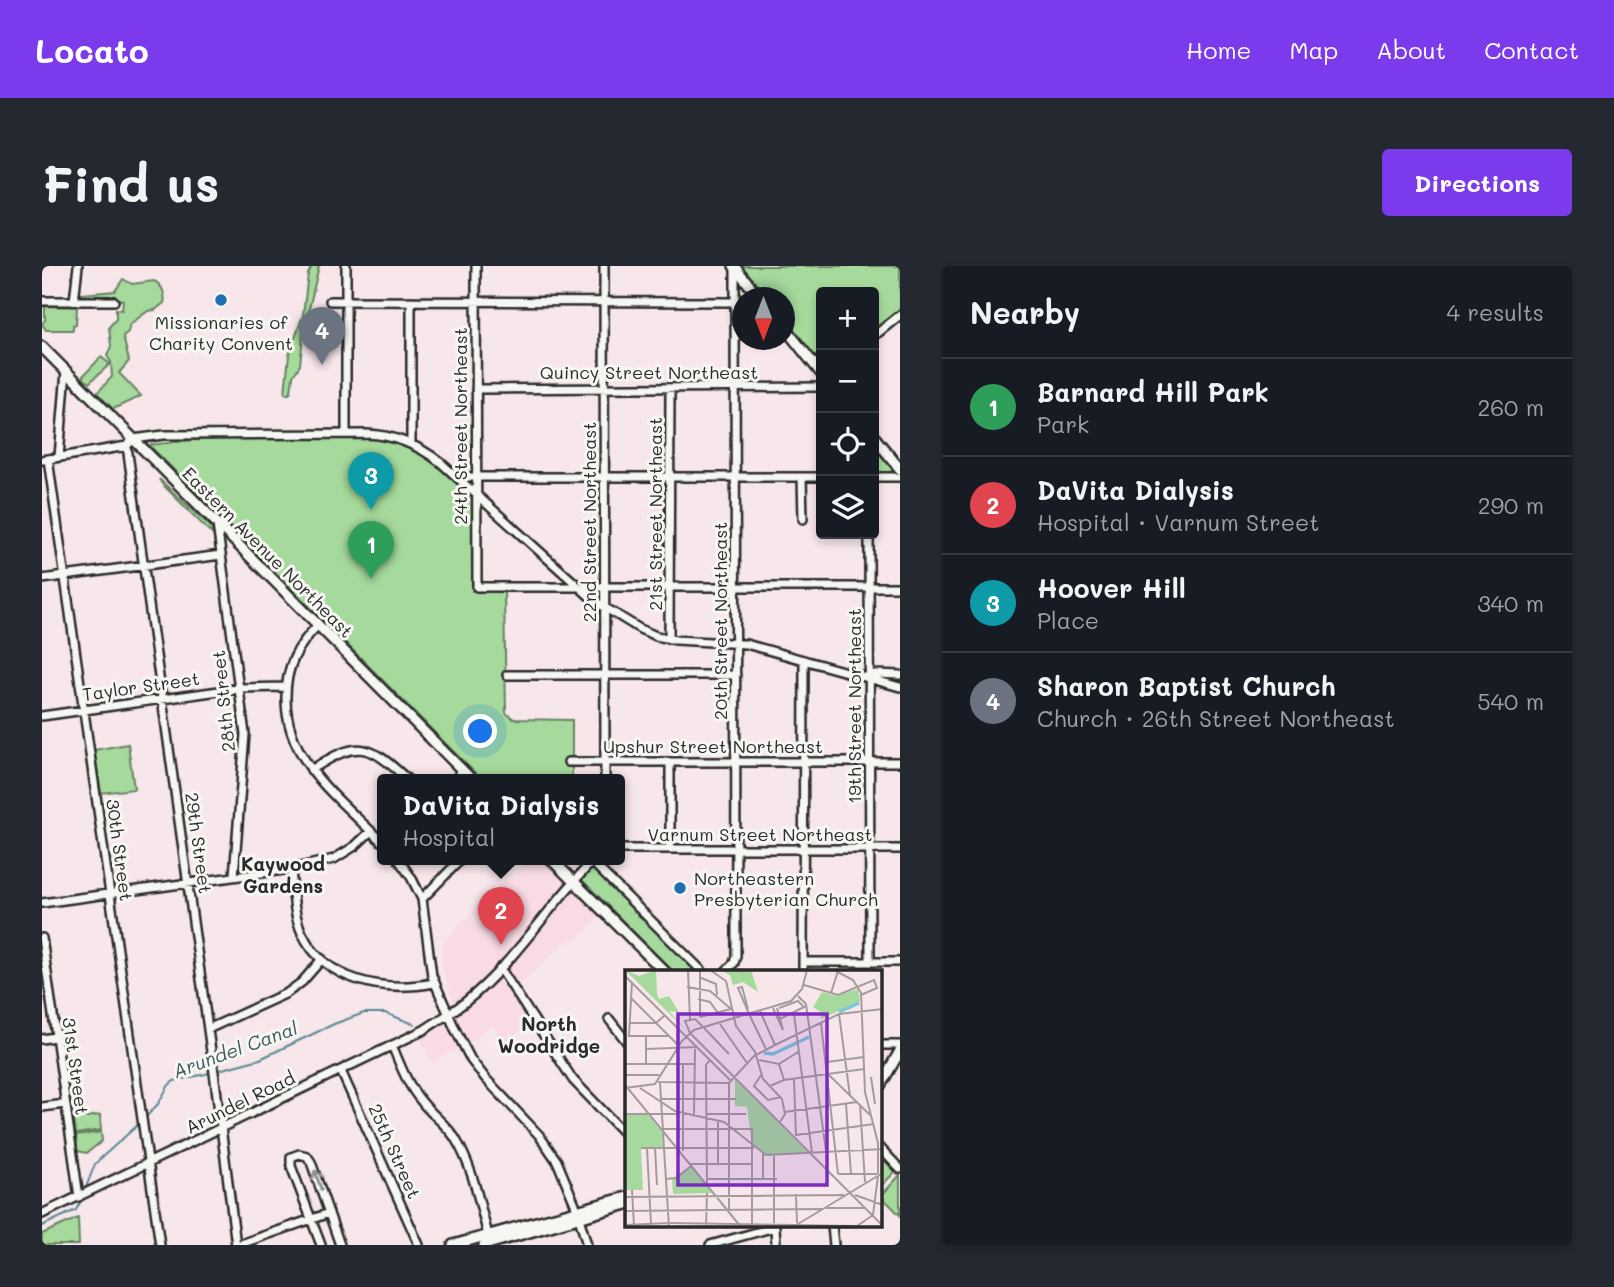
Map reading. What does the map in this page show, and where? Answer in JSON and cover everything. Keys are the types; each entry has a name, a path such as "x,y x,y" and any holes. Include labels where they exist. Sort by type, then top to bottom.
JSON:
{"main road":[{"path":"735,267 751,287"},
{"path":"795,340 816,367"},
{"name":"Eastern Avenue Northeast","path":"42,347 130,443 217,523 466,774"},
{"path":"879,445 900,469"},
{"path":"557,865 663,970"},
{"path":"883,1082 897,1067 900,1051"},
{"path":"453,1245 488,1242 625,1198"},
{"path":"488,1242 500,1231 625,1204"}],"street":[{"path":"74,301 78,266"},
{"path":"346,266 346,434"},
{"name":"24th Street Northeast","path":"476,266 477,587 579,587"},
{"name":"22nd Street Northeast","path":"604,266 605,774"},
{"name":"20th Street Northeast","path":"735,267 735,287"},
{"path":"42,301 114,301"},
{"path":"330,301 732,302"},
{"path":"411,301 411,443"},
{"path":"879,332 900,314"},
{"name":"20th Street Northeast","path":"727,970 736,958 735,350"},
{"path":"58,457 66,371"},
{"name":"Quincy Street Northeast","path":"476,388 816,387"},
{"name":"21st Street Northeast","path":"669,639 670,389"},
{"path":"45,460 175,434 380,435 411,443 436,458 579,587 605,608 638,628 669,639 736,643 899,687"},
{"name":"29th Street","path":"130,443 144,565 237,1245"},
{"name":"30th Street","path":"45,460 65,576 160,1245"},
{"path":"458,477 816,477"},
{"path":"802,477 803,519"},
{"path":"879,477 900,477"},
{"name":"28th Street","path":"217,523 240,688 245,749 234,877"},
{"name":"19th Street Northeast","path":"869,539 870,962"},
{"path":"42,579 221,555"},
{"path":"579,587 900,587"},
{"path":"318,625 295,653 287,672 286,707 292,734 311,770 377,837"},
{"path":"803,970 804,660"},
{"path":"869,677 875,674 899,674"},
{"path":"899,674 895,680 899,687"},
{"path":"507,675 736,675"},
{"name":"Taylor Street","path":"42,716 240,688 286,687"},
{"path":"311,770 331,757 360,749 381,755 402,774"},
{"name":"Upshur Street Northeast","path":"568,762 900,762"},
{"path":"670,762 670,849"},
{"path":"42,903 290,869 334,859 355,846 371,831"},
{"name":"Varnum Street Northeast","path":"625,849 900,849"},
{"path":"402,865 422,899 428,960 434,983 471,1060 485,1079 548,1146 566,1180 587,1245"},
{"path":"422,899 455,865"},
{"path":"573,881 589,865"},
{"path":"599,865 701,970"},
{"path":"290,869 298,922 310,946 322,959 343,973 378,986 404,988 434,983"},
{"name":"Arundel Road","path":"42,1214 424,1030 464,1003 500,968 573,881"},
{"name":"31st Street","path":"42,938 44,969 79,1197"},
{"path":"208,1028 287,993 302,982 322,959"},
{"path":"803,962 900,962"},
{"path":"500,968 573,1080 625,1134"},
{"path":"609,1019 625,1039"},
{"path":"42,1039 55,1037"},
{"path":"391,1045 412,1089 449,1129 463,1151 473,1178 488,1242"},
{"name":"25th Street","path":"341,1071 419,1245"},
{"path":"42,1107 65,1104"},
{"path":"883,1151 900,1168"},
{"path":"321,1245 291,1166 290,1161 294,1155 303,1154 311,1162 340,1245"},
{"path":"237,1245 329,1213"},
{"path":"710,1245 733,1242 770,1228"}],"shaded area":[{"path":"525,865 555,865 603,913 577,939 564,943 512,992 530,1021 506,1044 491,1025 476,1039 432,1061 421,1039 459,1017 442,967 442,949 449,936 505,880 512,879"},
{"path":"883,1050 892,1050 893,1054 883,1072"}],"green space":[{"path":"312,266 319,266 309,309 310,327 303,336 300,365 293,376 288,394 285,393 289,355 303,315 308,274"},
{"path":"735,266 900,266 900,315 879,332 879,287 816,287 816,367 795,340 795,287 752,287"},
{"path":"123,279 132,284 154,281 164,293 164,303 130,324 128,332 123,336 129,361 119,373 141,396 113,409 97,393 112,377 111,362 107,356 111,346 109,327 116,319 116,309 122,310 123,300 87,297 82,294 115,291"},
{"path":"45,306 77,307 73,330 46,330 42,324 45,320"},
{"path":"101,357 110,364 89,383 82,377"},
{"path":"212,438 386,439 412,449 443,470 473,497 472,591 504,592 506,713 514,719 572,720 572,774 476,774 149,445"},
{"path":"879,452 893,468 891,472 879,473"},
{"path":"159,479 211,527 213,535 162,484"},
{"path":"128,744 134,789 101,793 94,750"},
{"path":"593,867 696,970 672,970 582,880"},
{"path":"100,1115 101,1130 76,1134 74,1119"},
{"path":"101,1132 102,1141 87,1153 77,1151 76,1136"},
{"path":"883,1158 896,1171 883,1184"},
{"path":"900,1175 900,1215 883,1198 883,1194"},
{"path":"78,1218 79,1245 42,1245 42,1234"}],"waterway":[{"name":"Arundel Canal","path":"215,1071 260,1059 364,1013 385,1013 414,1024"},
{"name":"Arundel Canal","path":"144,1119 174,1081 210,1073"},
{"name":"Arundel Canal","path":"85,1190 95,1164 140,1123"},
{"name":"Arundel Canal","path":"42,1226 76,1210 82,1199"}],"place":[{"name":"Missionaries of Charity Convent","path":"221,300"},
{"name":"Sharon Baptist Church","path":"322,365"},
{"name":"Hoover Hill","path":"371,510"},
{"name":"Barnard Hill Park","path":"371,579"},
{"name":"Northeastern Presbyterian Church","path":"680,888"},
{"name":"DaVita Dialysis","path":"501,945"}],"district":[{"name":"Kaywood Gardens","path":"283,874"},
{"name":"North Woodridge","path":"549,1034"}]}
